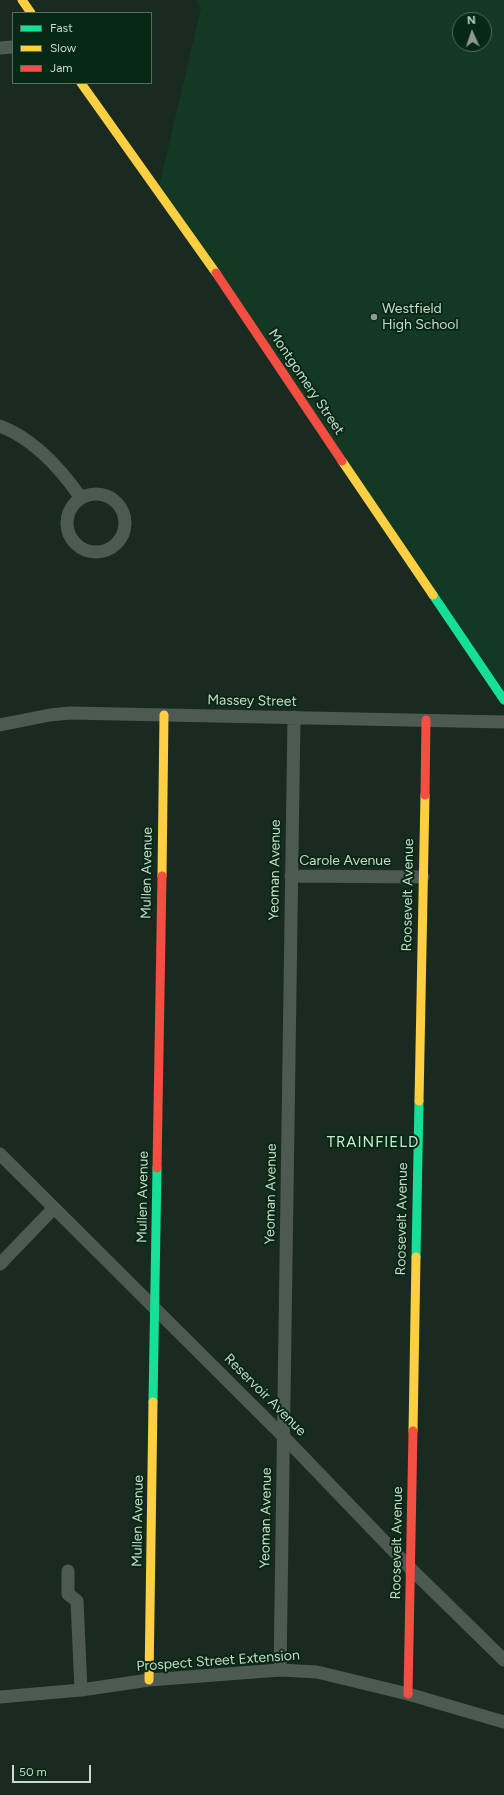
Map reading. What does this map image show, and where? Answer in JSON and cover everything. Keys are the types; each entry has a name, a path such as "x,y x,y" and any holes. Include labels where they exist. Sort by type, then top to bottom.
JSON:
{"street":[{"path":"22,0 30,12"},
{"path":"0,48 12,47"},
{"name":"Montgomery Street","path":"82,84 198,247 504,700"},
{"path":"0,426 28,441 58,469 81,498"},
{"path":"91,494 103,495 114,500 122,509 125,527 120,538 112,547 101,551 89,550 79,546 71,538 67,527 68,516 73,506 81,498 91,494"},
{"name":"Massey Street","path":"0,725 44,716 70,713 504,722"},
{"name":"Mullen Avenue","path":"149,1680 164,715"},
{"name":"Yeoman Avenue","path":"280,1670 294,717"},
{"name":"Roosevelt Avenue","path":"408,1694 426,720"},
{"name":"Carole Avenue","path":"291,876 423,877"},
{"name":"Reservoir Avenue","path":"0,1154 53,1209 283,1436 410,1568 504,1660"},
{"path":"0,1264 53,1209"},
{"path":"68,1571 68,1594 77,1601 81,1690"},
{"name":"Prospect Street Extension","path":"0,1697 81,1690 149,1680 280,1670 318,1672 408,1694 504,1722"}],"shaded area":[{"name":"Westfield High School","path":"196,0 504,0 504,700 158,191 201,8"}],"traffic: fast":[{"path":"433,595 504,700"},
{"path":"416,1257 419,1101"},
{"path":"153,1402 157,1168"}],"traffic: slow":[{"path":"22,0 30,12"},
{"path":"82,84 216,273"},
{"path":"342,461 433,595"},
{"path":"162,876 164,715"},
{"path":"419,1101 425,795"},
{"path":"413,1431 416,1257"},
{"path":"149,1680 153,1402"}],"traffic: jam":[{"path":"216,273 342,461"},
{"path":"425,795 426,720"},
{"path":"157,1168 162,876"},
{"path":"408,1694 413,1431"}],"place":[{"name":"Westfield High School","path":"374,317"}],"district":[{"name":"TRAINFIELD","path":"373,1143"}]}
